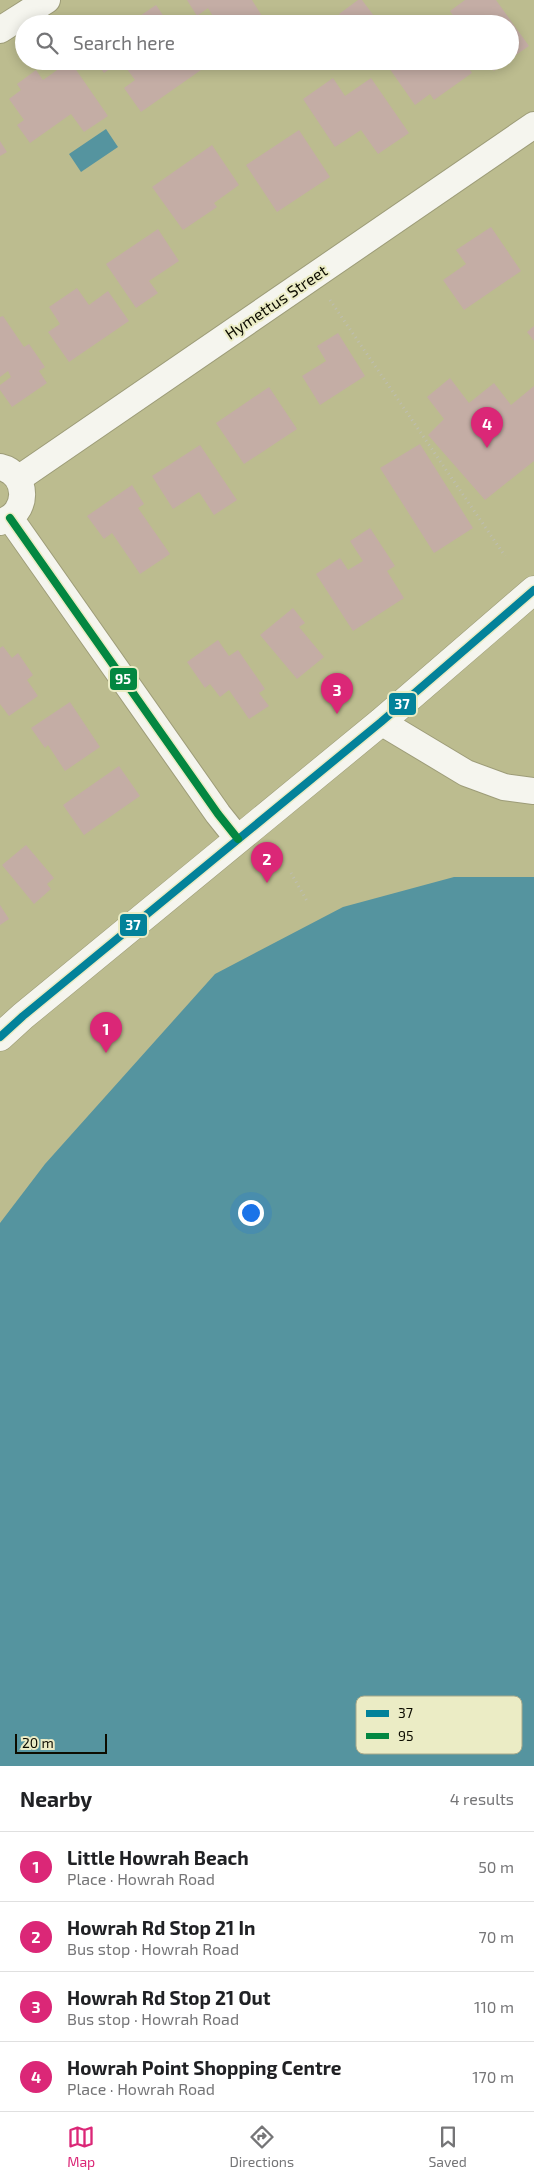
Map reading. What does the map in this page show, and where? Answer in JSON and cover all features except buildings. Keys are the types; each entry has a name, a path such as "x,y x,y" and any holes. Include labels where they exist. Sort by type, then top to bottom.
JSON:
{"street":[{"path":"24,15 48,0"},
{"path":"0,30 15,21"},
{"name":"Hymettus Street","path":"9,473 534,125"},
{"path":"9,473 23,493 23,500 16,513 5,520 238,840"},
{"path":"0,1037 30,1009 381,722 534,590"},
{"path":"381,722 466,773 504,788 534,791"}],"path":[{"path":"325,294 506,556"},
{"path":"291,873 307,901"}],"water":[{"path":"106,129 118,147 81,172 69,154"},
{"path":"454,877 534,877 534,1766 0,1766 0,1223 45,1164 215,974 343,907"}],"transit line":[{"name":"95","path":"10,518 218,814 238,839"},
{"name":"37","path":"0,1037 23,1016 381,722 534,590"}],"place":[{"name":"Howrah Point Shopping Centre","path":"487,448"},
{"name":"Howrah Rd Stop 21 Out","path":"337,714"},
{"name":"Howrah Rd Stop 21 In","path":"267,883"},
{"name":"Little Howrah Beach","path":"106,1053"}]}
